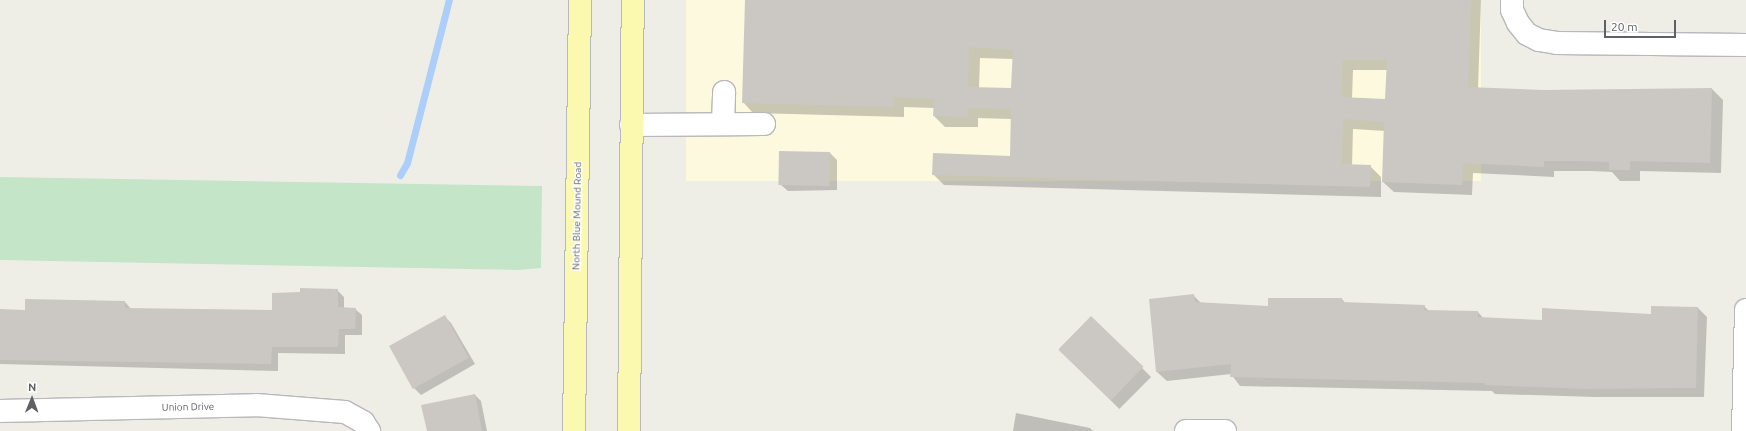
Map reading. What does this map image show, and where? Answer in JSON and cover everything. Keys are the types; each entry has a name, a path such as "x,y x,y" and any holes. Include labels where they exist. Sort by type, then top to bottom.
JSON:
{"main road":[{"name":"North Blue Mound Road","path":"574,431 580,0"},
{"path":"630,431 633,0"}],"street":[{"path":"1512,0 1512,10 1518,23 1528,34 1539,40 1557,43 1746,45"},
{"path":"723,124 724,92"},
{"path":"631,125 764,124"},
{"path":"1743,431 1746,310"},
{"name":"Union Drive","path":"0,411 256,405 346,412 363,422 369,431"},
{"path":"1186,431 1225,431"}],"shaded area":[{"path":"686,0 1481,0 1481,181 686,181"}],"green space":[{"path":"0,177 542,186 541,268 518,270 0,260"}],"building":[{"path":"745,0 1471,0 1468,87 1543,90 1712,88 1710,163 1630,161 1630,170 1609,170 1609,162 1544,161 1544,167 1463,163 1462,185 1382,182 1384,122 1343,119 1342,164 1371,165 1370,187 932,175 933,153 1010,156 1011,109 968,108 968,117 933,116 934,99 893,97 893,107 742,103","holes":["969,47 1013,50 1011,88 968,87","1343,60 1387,60 1385,99 1341,97"]},
{"path":"779,151 830,152 829,186 778,185"},
{"path":"300,288 338,289 338,307 356,308 355,329 339,329 338,347 272,347 271,364 0,360 0,309 25,310 25,299 125,301 125,308 272,310 272,293 300,292"},
{"path":"1194,294 1195,302 1268,306 1268,298 1342,298 1342,302 1425,305 1424,310 1478,311 1478,317 1542,320 1542,308 1651,314 1651,306 1698,307 1696,388 1585,389 1485,385 1485,383 1230,377 1231,364 1156,372 1149,299"},
{"path":"445,315 469,358 413,389 389,346"},
{"path":"1091,316 1144,367 1111,401 1058,350"},
{"path":"475,394 482,431 427,431 421,405"}],"waterway":[{"path":"400,175 407,163 449,0"}]}
